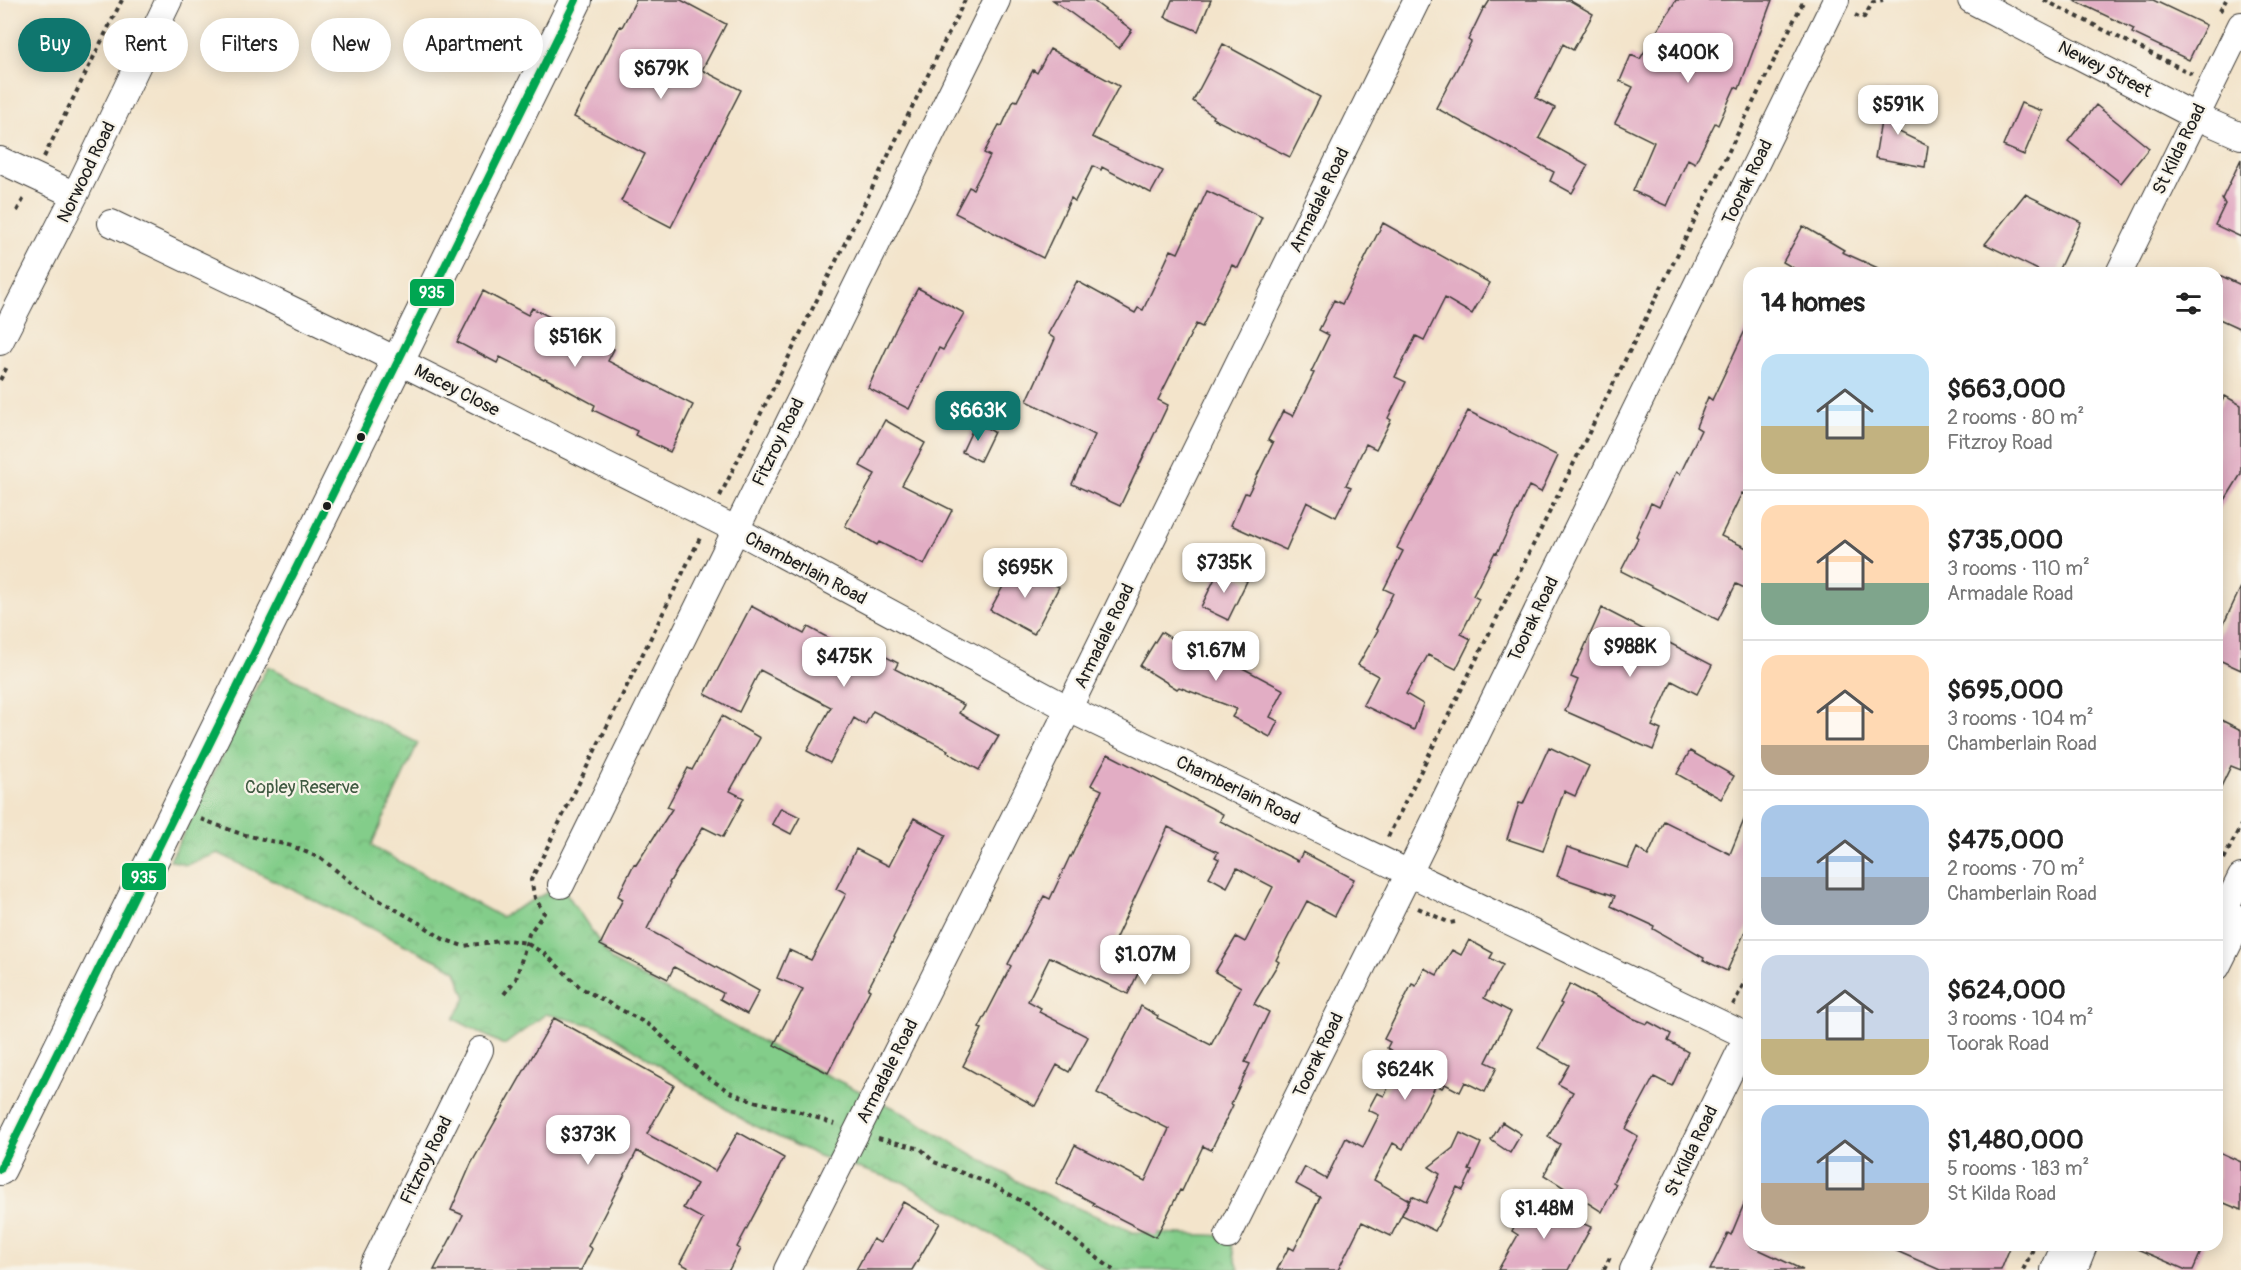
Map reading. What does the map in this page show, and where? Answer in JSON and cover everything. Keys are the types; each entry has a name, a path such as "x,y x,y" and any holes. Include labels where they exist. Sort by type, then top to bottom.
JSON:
{"street":[{"name":"Norwood Road","path":"0,342 75,195 169,0"},
{"path":"0,1169 576,0"},
{"name":"Fitzroy Road","path":"561,885 997,0"},
{"name":"Armadale Road","path":"787,1270 1069,709 1417,0"},
{"name":"Toorak Road","path":"1228,1236 1409,873 1836,0"},
{"name":"Newey Street","path":"1971,0 2195,116 2241,136"},
{"name":"St Kilda Road","path":"2122,267 2241,25"},
{"path":"0,160 75,195"},
{"name":"Macey Close","path":"111,224 399,361 735,529"},
{"name":"Chamberlain Road","path":"735,529 1069,709 1743,1033"},
{"path":"2223,901 2231,870"},
{"path":"2223,955 2241,919"},
{"name":"St Kilda Road","path":"1633,1270 1743,1045"},
{"name":"Fitzroy Road","path":"371,1270 480,1050"}],"path":[{"path":"17,212 122,0"},
{"path":"504,994 516,979 525,943 544,913 535,898 531,880 965,0"},
{"path":"1378,858 1804,0"},
{"path":"2044,0 2212,83"},
{"path":"178,811 241,834 292,846 322,859 358,888 422,924 443,939 463,946 508,940 525,943 545,954 581,988 651,1026 704,1075 730,1092 753,1101 798,1111 833,1124"},
{"path":"2231,870 2241,825"},
{"path":"884,1139 921,1149 934,1162 991,1184 1032,1207 1065,1235 1113,1270"},
{"path":"2023,1270 2032,1251"}],"green space":[{"name":"Copley Reserve","path":"268,666 418,743 371,846 501,917 561,885 612,961 794,1059 896,1109 1024,1185 1133,1232 1228,1236 1239,1270 1052,1270 903,1182 819,1156 746,1122 600,1027 546,1014 504,1045 454,1019 466,998 456,971 448,966 218,853 186,865 170,860"}],"building":[{"path":"636,0 681,0 726,24 702,70 741,90 671,227 621,201 645,154 574,117 620,26 622,27"},
{"path":"1053,0 1092,0 1132,30 1119,48"},
{"path":"1172,0 1211,0 1198,31 1165,17"},
{"path":"1490,0 1569,0 1593,14 1573,50 1563,44 1536,98 1555,108 1539,138 1588,165 1572,193 1550,181 1554,172 1436,108 1471,42 1468,40 1484,7"},
{"path":"1676,0 1772,0 1739,89 1735,87 1718,125 1715,123 1695,163 1688,159 1667,206 1633,191 1654,142 1615,123 1633,87 1620,81 1631,55 1640,59"},
{"path":"2073,0 2153,0 2206,25 2189,60 2132,33 2134,29"},
{"path":"1223,44 1320,97 1290,157 1212,118 1213,116 1193,101"},
{"path":"1050,49 1119,86 1092,137 1163,171 1151,193 1102,167 1101,170 1093,166 1075,201 1071,198 1043,258 955,213 969,187 973,189 990,156 984,153 999,125 1002,126 1014,100 1017,101 1033,70 1037,73"},
{"path":"1886,91 1909,95 1893,129 1928,146 1925,167 1875,158"},
{"path":"2021,103 2042,111 2024,155 2003,146"},
{"path":"2096,105 2149,148 2121,183 2068,141"},
{"path":"2241,159 2241,237 2215,225 2225,204 2222,199"},
{"path":"1207,191 1262,217 1238,268 1232,265 1202,327 1196,324 1158,400 1168,405 1120,506 1072,484 1095,435 1027,401 1055,339 1048,334 1077,281 1135,313 1138,308 1143,310 1171,250 1178,253"},
{"path":"2025,194 2081,222 2060,267 2032,267 1985,244"},
{"path":"1383,223 1490,283 1472,314 1445,298 1424,340 1416,336 1395,377 1406,382 1388,418 1391,420 1376,449 1366,444 1346,485 1351,487 1336,517 1307,502 1286,550 1231,525 1245,493 1248,494 1273,443 1268,440 1283,411 1293,416 1314,373 1311,372 1329,335 1319,330 1334,300 1342,304"},
{"path":"1803,226 1844,250 1842,252 1876,267 1792,267 1783,262"},
{"path":"2223,277 2241,285 2241,329 2223,321"},
{"path":"918,288 964,313 943,350 939,348 909,409 868,388"},
{"path":"483,291 528,315 532,308 614,349 608,361 693,405 670,452 635,435 637,431 593,410 595,405 545,378 500,357 497,363 457,342"},
{"path":"1743,335 1743,493 1721,536 1743,546 1743,587 1736,584 1718,620 1621,571 1638,538 1636,536 1651,503 1659,507 1676,472 1680,474 1701,430 1696,427 1708,397 1712,400"},
{"path":"2225,396 2241,405 2241,474 2223,503 2223,400"},
{"path":"1468,411 1558,456 1541,492 1529,486 1497,553 1495,552 1473,596 1479,599 1461,634 1471,639 1456,669 1428,655 1406,694 1423,704 1414,730 1363,705 1378,676 1358,665 1378,630 1376,629 1393,593 1384,589 1403,551 1397,548"},
{"path":"885,420 925,443 902,485 952,510 924,565 879,542 877,545 845,526 875,474 860,466"},
{"path":"976,422 994,432 980,461 962,452"},
{"path":"1016,563 1059,587 1034,634 990,610"},
{"path":"1220,568 1247,581 1228,620 1201,607"},
{"path":"2241,587 2241,670 2223,662 2223,625"},
{"path":"751,606 804,634 808,627 862,656 867,647 898,663 895,669 964,705 959,713 999,736 979,770 947,752 948,750 873,711 865,725 854,718 830,763 807,751 831,707 760,670 739,712 705,694"},
{"path":"1602,608 1712,665 1697,694 1672,681 1652,726 1661,730 1653,750 1565,711 1578,680 1571,677"},
{"path":"1161,632 1206,660 1209,654 1235,664 1284,690 1270,717 1278,721 1270,737 1232,717 1237,709 1179,687 1177,689 1140,666"},
{"path":"722,716 760,738 730,791 744,798 723,837 703,827 669,883 647,929 759,991 747,1014 720,999 723,993 674,967 668,979 600,945 623,899 618,896 634,864 636,865 672,809 667,807 688,768 692,770"},
{"path":"2223,721 2241,730 2241,770 2231,766 2223,783"},
{"path":"1549,747 1589,766 1575,796 1564,791 1543,851 1507,839 1519,803 1523,804"},
{"path":"1690,751 1734,776 1721,799 1677,774"},
{"path":"1108,754 1223,814 1220,821 1298,861 1303,852 1354,879 1335,916 1307,901 1276,960 1279,962 1254,1004 1269,1012 1245,1062 1250,1064 1231,1104 1233,1105 1211,1150 1203,1146 1182,1191 1180,1190 1156,1237 1056,1183 1075,1145 1145,1181 1169,1129 1097,1093 1141,1006 1158,1016 1157,1018 1211,1045 1241,987 1215,972 1236,937 1245,942 1273,887 1237,868 1227,887 1209,877 1219,859 1215,857 1218,852 1168,827 1113,944 1145,959 1128,994 1050,957 1028,1001 1041,1008 1039,1012 1088,1037 1069,1072 1057,1065 1035,1106 963,1066 982,1029 979,1028 1011,966 1008,964 1044,896 1050,899 1071,857 1102,790 1091,785"},
{"path":"781,808 800,817 791,834 772,824"},
{"path":"914,818 946,835 828,1073 774,1045 803,989 777,978 789,950 811,960 846,894 836,889 856,849 889,866"},
{"path":"1664,821 1730,854 1743,823 1743,936 1727,971 1703,960 1704,958 1653,929 1654,926 1611,906 1615,896 1557,876 1567,847 1628,868 1637,848 1648,856"},
{"path":"1469,940 1493,953 1490,958 1503,965 1484,998 1511,1012 1486,1062 1497,1067 1485,1092 1465,1082 1460,1092 1445,1084 1442,1088 1436,1085 1403,1149 1393,1143 1374,1180 1409,1200 1391,1236 1362,1222 1338,1270 1277,1270 1289,1247 1294,1250 1320,1197 1296,1184 1305,1167 1326,1179 1346,1138 1363,1147 1379,1115 1368,1110 1377,1093 1384,1096 1399,1066 1391,1061 1395,1053 1387,1048 1390,1042 1384,1039 1412,984 1416,986 1424,968 1437,975 1452,950 1461,955"},
{"path":"1570,984 1632,1018 1647,1024 1649,1022 1671,1034 1668,1041 1688,1052 1672,1086 1654,1077 1626,1129 1638,1136 1613,1182 1616,1184 1602,1212 1544,1175 1560,1144 1548,1137 1573,1092 1558,1084 1569,1065 1538,1048"},
{"path":"554,1018 674,1085 647,1134 715,1171 738,1132 784,1158 737,1247 740,1249 729,1270 693,1270 680,1263 703,1219 683,1208 697,1184 637,1151 588,1246 592,1249 581,1270 434,1270 463,1215 451,1210 471,1164"},
{"path":"1502,1122 1521,1134 1510,1153 1491,1140"},
{"path":"1460,1133 1481,1143 1463,1190 1457,1187 1435,1231 1402,1215 1412,1196 1426,1203 1440,1174 1429,1167 1453,1148"},
{"path":"2223,1154 2241,1162 2241,1210 2223,1202"},
{"path":"1529,1199 1591,1227 1568,1270 1498,1270 1518,1235 1512,1231"},
{"path":"903,1202 940,1223 912,1270 856,1270 873,1239 880,1243"},
{"path":"1743,1206 1743,1251 1762,1251 1803,1270 1710,1270 1728,1233 1731,1235"},
{"path":"1897,1251 2009,1251 2001,1270 1940,1270"},
{"path":"2142,1251 2201,1251 2193,1270 2186,1270"}],"transit line":[{"name":"935","path":"0,1169 576,0"}]}
